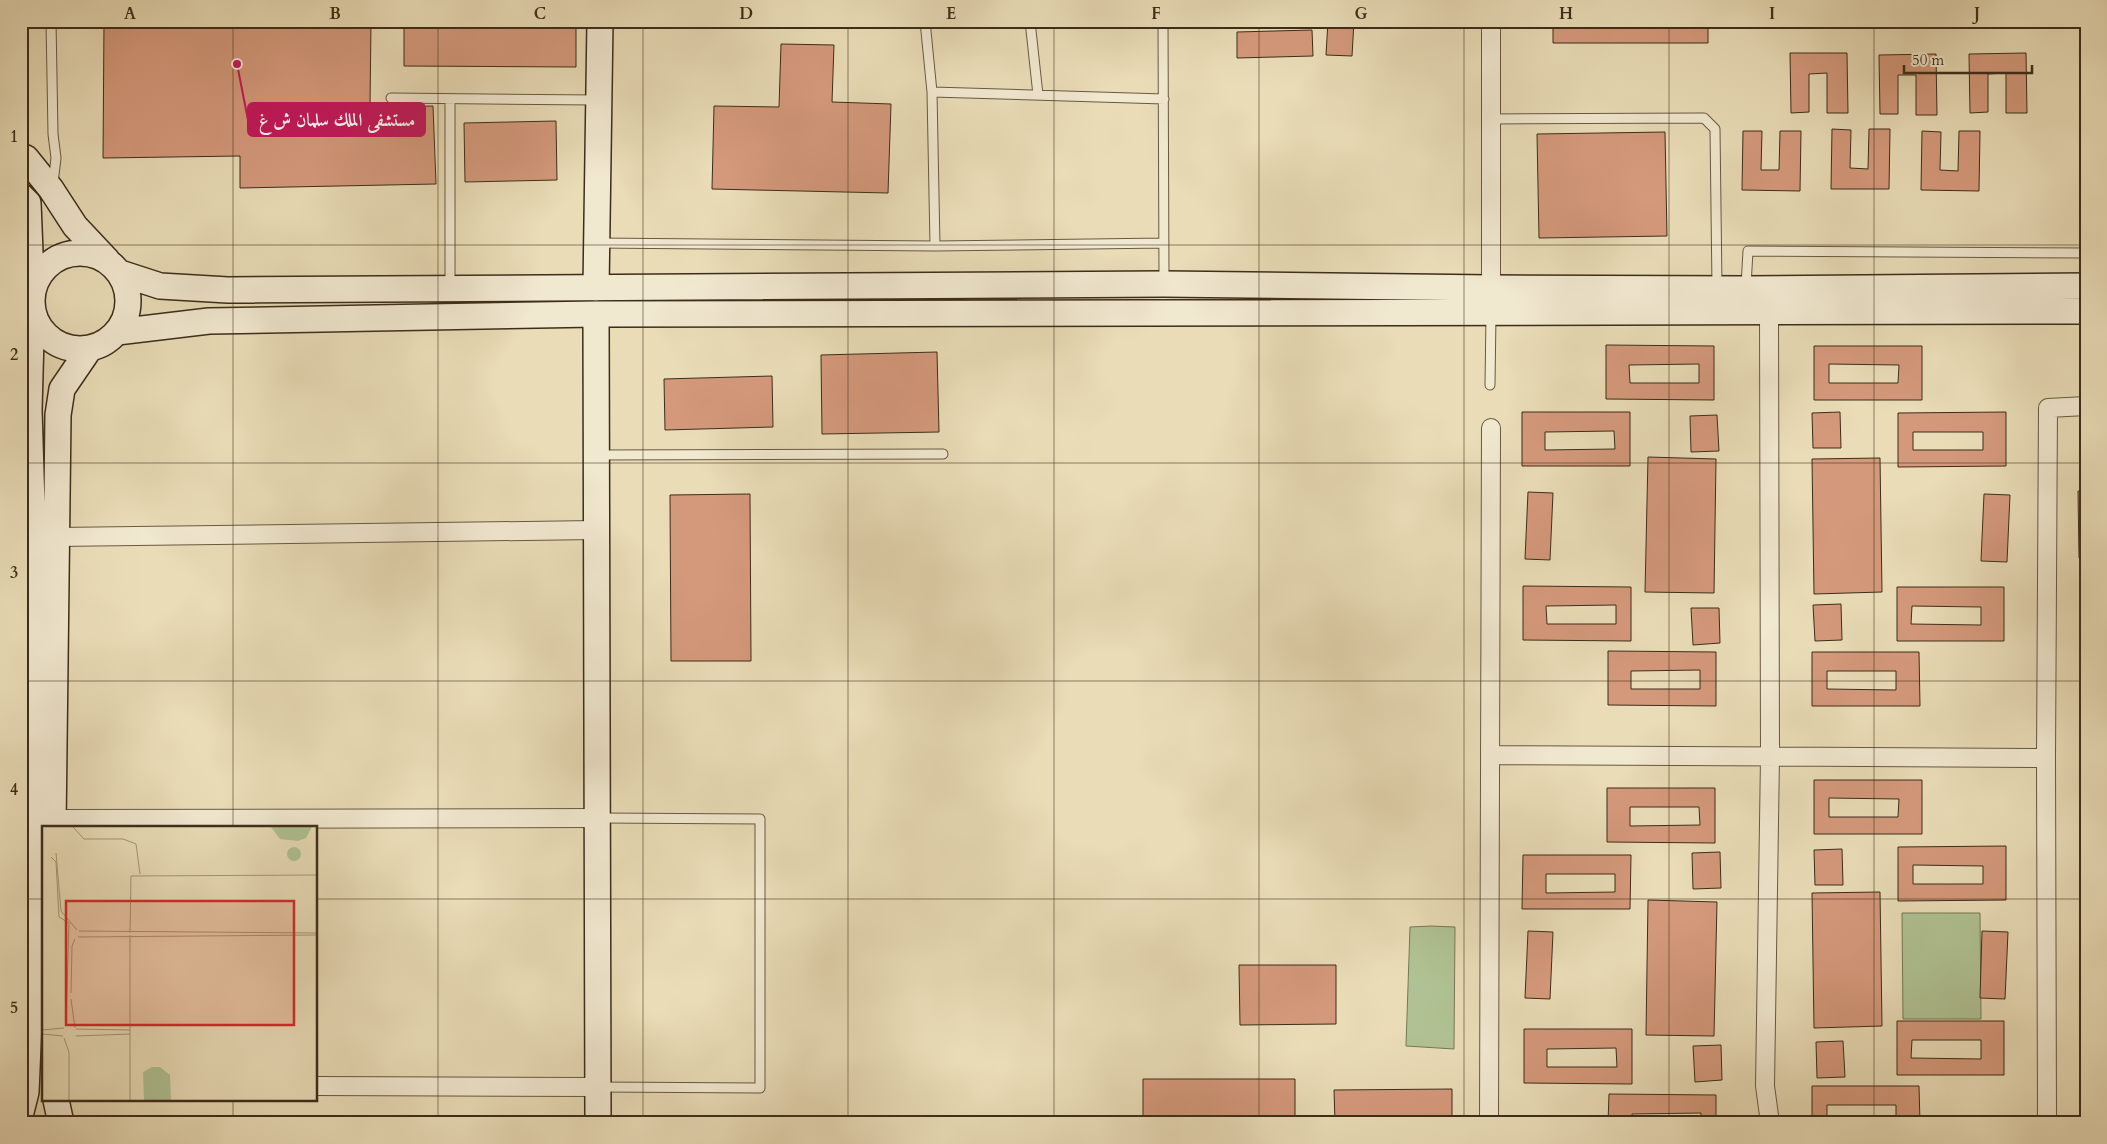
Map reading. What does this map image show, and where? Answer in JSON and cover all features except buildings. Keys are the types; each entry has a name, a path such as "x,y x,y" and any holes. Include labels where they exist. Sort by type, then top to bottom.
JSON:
{"street":[{"path":"596,288 600,21"},
{"path":"1491,21 1491,300"},
{"path":"21,156 26,158 76,226 114,267 127,287 128,303 125,318 117,332 105,342 90,348 69,347 50,338 40,328 34,315 32,301 28,203 21,196"},
{"path":"21,1112 26,1092 26,759 33,536 25,410 26,348 34,286 41,273 52,262 65,255 80,253 95,255 114,267 160,286 228,290 1206,284 1491,300"},
{"path":"1164,284 1164,314"},
{"path":"1205,314 1206,284"},
{"path":"1717,300 1746,289 2086,286"},
{"path":"1989,287 1992,312"},
{"path":"2030,311 2032,287"},
{"path":"117,332 209,320 596,314 1205,314 1491,300 1717,300 1769,312 2086,311"},
{"path":"1769,312 1770,757 1765,1086 1770,1123"},
{"path":"596,314 597,455 595,530 598,1123"},
{"path":"90,348 62,389 58,415 53,823 596,818"},
{"path":"2047,1123 2046,758 2048,408 2086,406"},
{"path":"1489,1123 1491,428"},
{"path":"56,537 595,530"},
{"path":"1490,755 2046,758"},
{"path":"318,1086 598,1087"},
{"path":"56,1102 60,1123"}],"lane":[{"path":"51,21 53,134 56,158 52,191"},
{"path":"925,21 932,92 936,246"},
{"path":"1030,21 1038,95"},
{"path":"1163,21 1164,284"},
{"path":"932,92 1164,99"},
{"path":"391,98 599,100"},
{"path":"450,99 450,290"},
{"path":"1491,119 1704,118 1715,129 1717,300"},
{"path":"597,243 936,246 1164,243"},
{"path":"1746,289 1748,251 2086,253"},
{"path":"1490,385 1491,300"},
{"path":"597,455 944,454"},
{"path":"596,818 760,819 760,1088 598,1087"}],"green space":[{"path":"1902,913 1980,913 1981,1019 1903,1019"},
{"path":"1410,927 1455,927 1454,1049 1406,1046"}],"place":[{"name":"مستشفى الملك سلمان ش غ","path":"237,64"}]}
